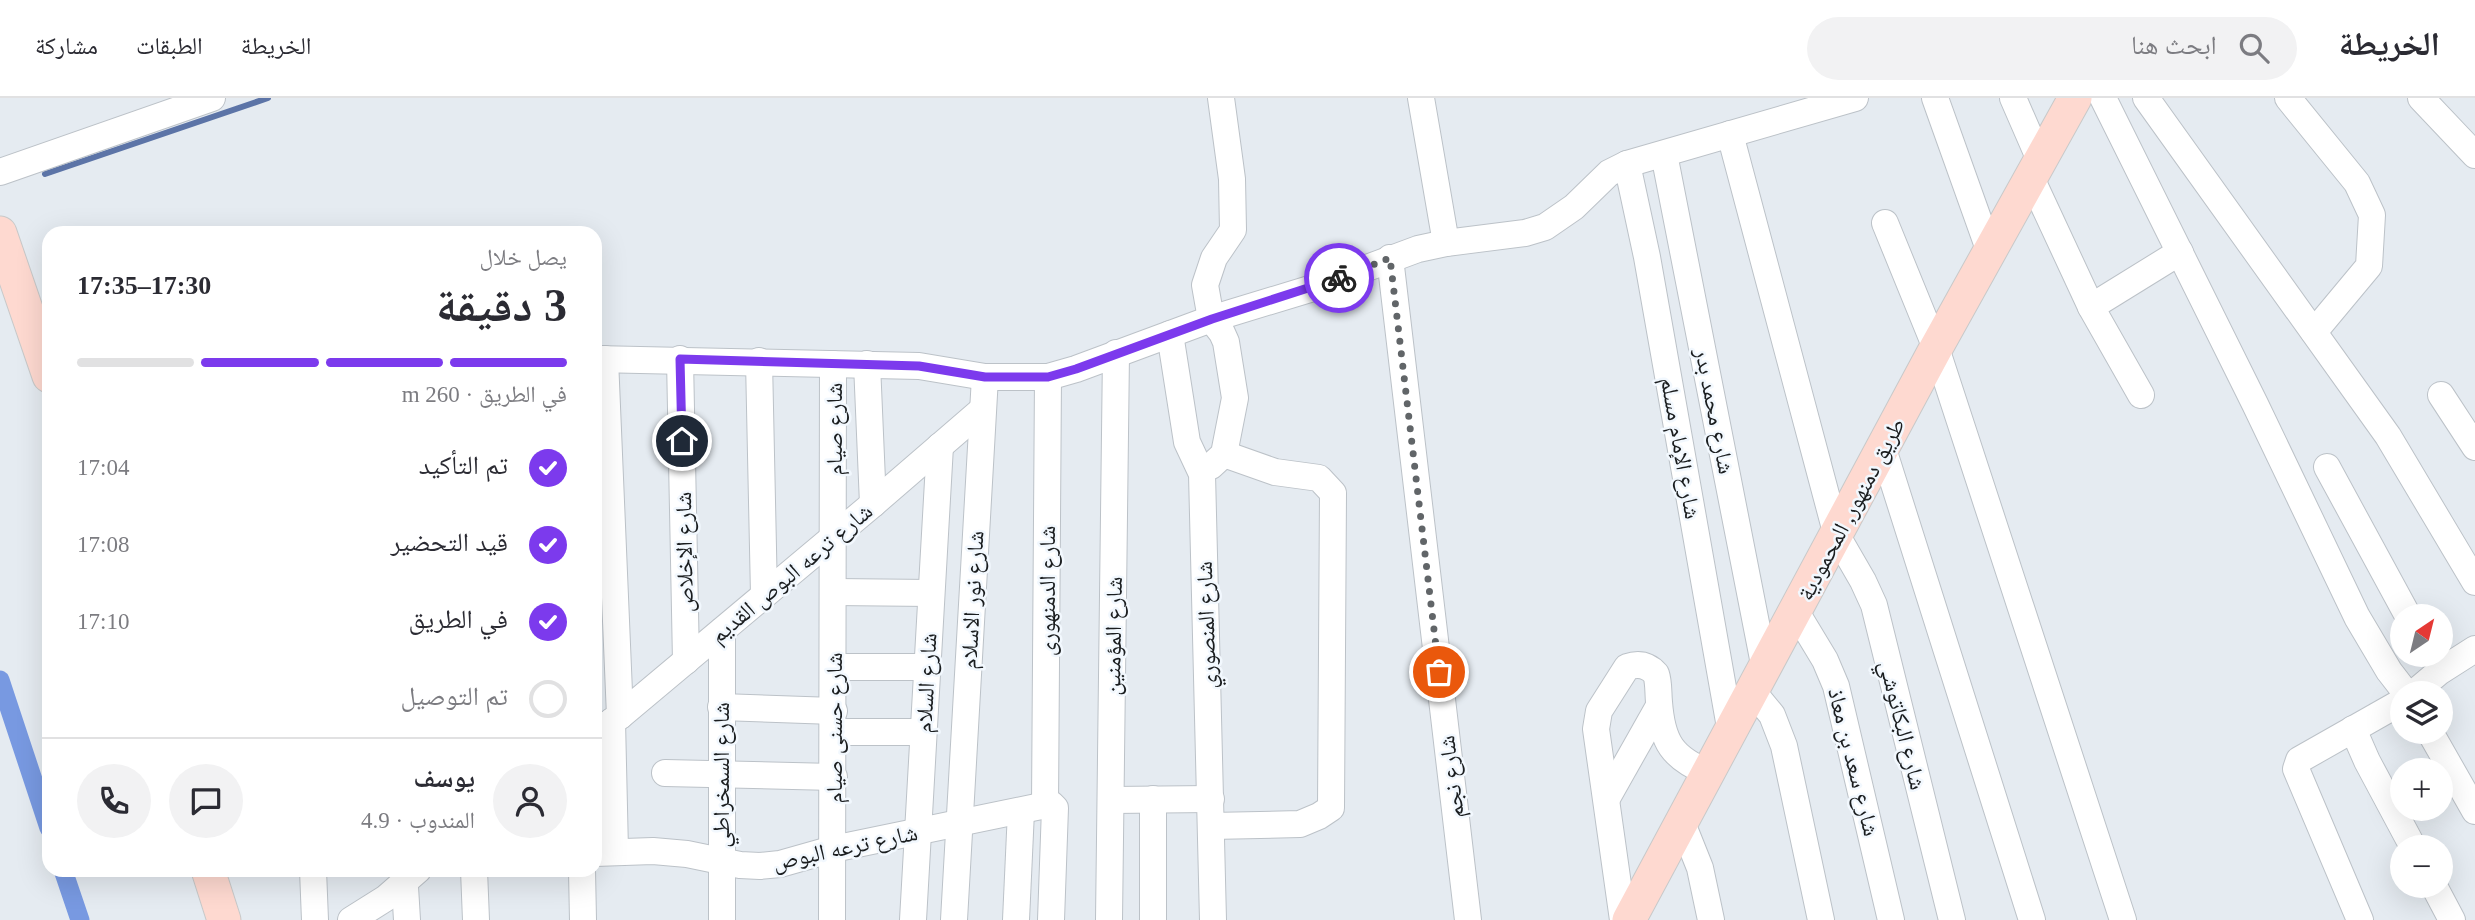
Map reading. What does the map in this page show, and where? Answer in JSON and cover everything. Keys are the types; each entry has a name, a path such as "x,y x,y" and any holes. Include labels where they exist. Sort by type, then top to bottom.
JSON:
{"main road":[{"name":"طريق دمنهور, المحمودية","path":"1629,920 1936,348 2075,98"},
{"path":"0,233 42,356"},
{"path":"210,877 224,920"}],"street":[{"path":"0,172 212,98"},
{"path":"1202,474 1224,454 1236,398 1226,342 1223,333 1212,319 1205,285 1214,258 1233,230 1232,179 1221,98"},
{"path":"1422,98 1446,243"},
{"path":"602,359 927,366 985,377 1048,377 1212,319 1313,288 1390,258 1446,243 1525,233 1545,227 1574,207 1609,173 1627,164 1855,98"},
{"path":"1936,98 1990,252"},
{"path":"2012,98 2035,169 2091,307 2141,395"},
{"path":"2103,98 2357,617 2397,681"},
{"path":"2146,98 2388,436 2475,582"},
{"path":"2288,98 2357,183 2372,215 2369,266 2314,332"},
{"path":"2421,98 2475,155"},
{"name":"شارع البكاتوشي","path":"1730,134 1837,536 1874,605 1952,920"},
{"name":"شارع محمد بدر","path":"1664,154 1759,681"},
{"name":"شارع الإمام مسلم","path":"1627,164 1647,257 1731,733"},
{"path":"1885,223 1936,348 2123,920"},
{"path":"2091,307 2180,252"},
{"name":"شارع نجم","path":"1390,258 1468,920"},
{"name":"شارع المنصوري","path":"1170,334 1187,442 1202,474 1213,920"},
{"name":"شارع المؤمنين","path":"1109,920 1116,353"},
{"name":"شارع الإخلاص","path":"680,359 686,661"},
{"path":"759,361 764,595"},
{"name":"شارع صيام","path":"833,364 835,537"},
{"path":"867,364 873,504"},
{"name":"شارع نور الاسلام","path":"954,920 985,377"},
{"name":"شارع الدمنهورى","path":"1048,377 1039,807 1055,808 1051,920"},
{"path":"2441,395 2475,447"},
{"name":"شارع ترعه البوص القديم","path":"609,724 835,537 983,409"},
{"path":"602,440 609,724 605,852"},
{"name":"شارع السلام","path":"913,920 940,446"},
{"path":"1883,449 2032,920"},
{"path":"1211,826 1300,824 1331,808 1333,493 1319,478 1275,472 1224,454"},
{"path":"2327,467 2401,604"},
{"name":"شارع حسنى صيام","path":"832,920 835,537"},
{"path":"834,592 931,593"},
{"name":"شارع سعد بن معاذ","path":"1796,612 1812,634 1836,686 1891,920"},
{"name":"شارع السمخراطي","path":"722,631 722,920"},
{"path":"2454,657 2475,649"},
{"path":"1623,920 1596,719 1627,667 1646,666 1656,674 1659,706 1668,743 1684,762 1709,773"},
{"path":"834,667 927,667"},
{"path":"1759,681 1784,746 1821,920"},
{"path":"1607,798 1659,706"},
{"path":"721,707 923,732"},
{"path":"2360,920 2297,769 2299,760 2390,708"},
{"path":"2353,729 2407,835"},
{"path":"2437,744 2475,811"},
{"path":"665,773 834,777"},
{"path":"1153,799 1153,920"},
{"path":"1112,800 1211,799"},
{"path":"1016,920 1039,807"},
{"name":"شارع ترعه البوص","path":"605,852 653,851 687,854 740,865 780,864 833,849 1039,807"},
{"path":"1682,823 1700,868 1711,920"},
{"path":"313,877 315,920"},
{"path":"351,920 386,898 406,877"},
{"path":"407,920 409,877"},
{"path":"474,877 476,920"},
{"path":"582,877 583,920"},
{"path":"2440,898 2452,920"}],"waterway":[{"path":"45,174 268,98"},
{"path":"0,680 42,807"},
{"path":"65,877 80,920"}],"way so far":[{"path":"1339,278 1390,258 1439,672"}],"route":[{"path":"682,441 680,359 919,366 971,376 1008,379 1048,377 1339,278"}]}
